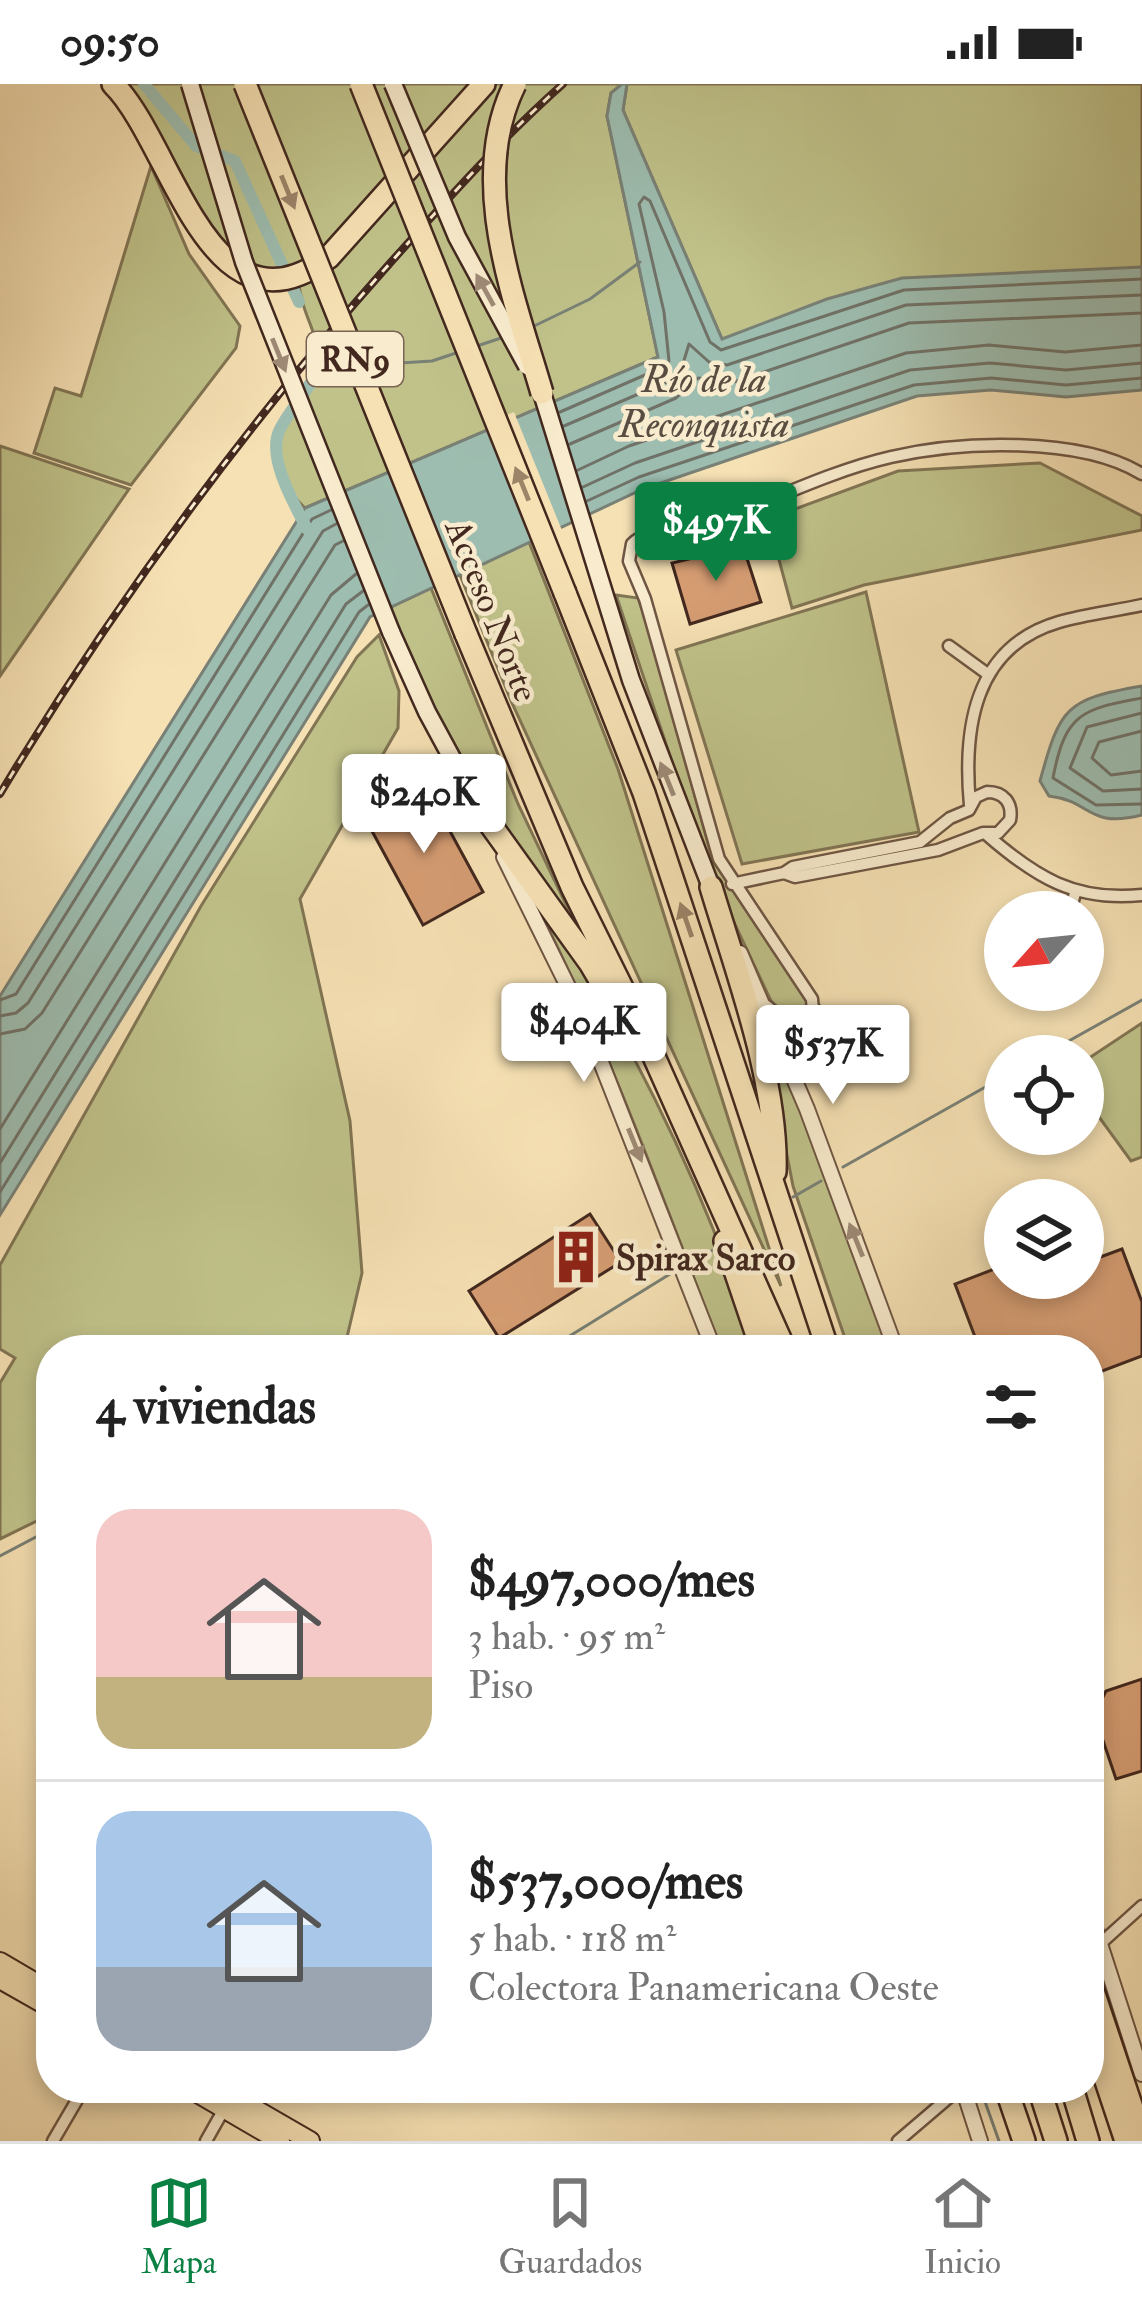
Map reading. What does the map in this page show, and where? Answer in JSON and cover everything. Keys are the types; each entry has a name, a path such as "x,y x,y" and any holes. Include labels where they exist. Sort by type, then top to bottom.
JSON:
{"highway":[{"path":"113,84 144,125 212,248 237,269 273,278 298,274 334,251 484,84"},
{"name":"Acceso Norte","path":"244,84 572,886 635,1014 778,1335"},
{"name":"Acceso Norte","path":"361,84 644,793 823,1335"},
{"path":"515,84 496,145 496,202 509,274 542,393"},
{"path":"480,810 590,963 694,1151 757,1335"},
{"path":"722,886 776,1138 775,1189"},
{"path":"1104,2024 1142,2138"},
{"path":"1104,2075 1126,2141"},
{"path":"1011,2103 1024,2141"},
{"path":"1044,2103 1056,2141"},
{"path":"1077,2103 1088,2141"}],"main road":[{"path":"190,84 251,282 391,632 480,810"},
{"path":"393,84 457,237 542,393 654,745 722,886"},
{"path":"0,1962 36,1983"},
{"path":"0,1979 36,1999"},
{"path":"214,2103 280,2141"},
{"path":"244,2103 310,2141"}],"street":[{"path":"890,1335 722,886 645,599 629,561 636,539 695,530 894,456 1038,447 1112,458 1142,474"},
{"path":"1071,891 1027,869 975,828 969,809 967,729 989,676 1015,647 1057,622 1142,605"},
{"path":"949,646 989,676"},
{"path":"967,773 987,792 1006,799 1012,812 1007,852"},
{"path":"722,886 933,836 987,792"},
{"path":"480,810 584,1019 707,1335"},
{"path":"784,873 795,877 938,850 1007,826"},
{"path":"933,836 938,850"},
{"path":"722,886 803,980 814,1008 796,1083"},
{"path":"1104,894 1142,895"},
{"path":"762,1001 791,1026 802,1022 814,1008"},
{"path":"1104,1940 1142,1906"},
{"path":"1104,1956 1142,2074"},
{"path":"53,2141 75,2103"},
{"path":"898,2141 944,2103"},
{"path":"967,2103 980,2141"},
{"path":"206,2141 224,2109"}],"green space":[{"path":"125,84 473,84 329,243 298,265 260,271 229,258 192,207 147,112"},
{"path":"484,84 622,84 611,93 607,116 658,357 305,508 288,486 279,448 281,432 319,372 318,347 298,274"},
{"path":"627,84 1142,84 1142,267 722,339 623,110"},
{"path":"151,166 189,254 240,326 236,348 131,485 34,453 55,388 81,396"},
{"path":"0,446 129,489 0,676"},
{"path":"1040,463 1142,516 1142,530 864,585 792,608 768,519 898,471"},
{"path":"529,542 618,769 781,1286 512,703 460,575"},
{"path":"431,588 518,804 592,959 481,799 417,677 389,608"},
{"path":"866,592 919,832 742,864 676,650"},
{"path":"616,595 638,598 711,854 810,1003 804,1016 794,1020 782,1016 771,1001 706,863"},
{"path":"379,635 399,691 398,728 300,899 350,1121 362,1273 348,1335 36,1335 36,1521 0,1539 0,1383 15,1358 0,1349 0,1265 201,906 357,657"},
{"path":"516,865 589,978 654,1098 710,1223 751,1335 715,1335 601,1043"},
{"path":"758,1006 885,1335 844,1335 793,1186"},
{"path":"1142,1023 1142,1157 1131,1161 1104,1124 1104,1048"}],"water":[{"name":"Río de la Reconquista","path":"627,84 623,110 722,339 827,299 902,278 1142,267 1142,390 1066,397 991,390 917,396 643,489 370,617 0,1215 0,996 305,508 658,357 607,116 611,93"},
{"path":"1142,686 1142,815 1110,819 1049,796 1040,781 1054,737 1070,711 1097,696"}],"pier":[{"path":"514,412 563,533 533,547 484,425"}],"building":[{"path":"743,546 761,602 690,624 672,563"},
{"path":"426,787 483,892 423,925 366,820"},
{"path":"590,1214 621,1262 504,1335 497,1335 469,1291"},
{"path":"1122,1249 1142,1302 1142,1356 1104,1370 1104,1335 974,1335 955,1284 984,1273 984,1299 1104,1299 1104,1256"},
{"path":"1142,1679 1142,1771 1116,1779 1104,1744 1106,1691"}],"waterway":[{"path":"144,84 196,146 235,161 299,302"},
{"path":"530,328 590,299 640,262"},
{"path":"474,347 504,337"},
{"path":"368,365 432,361 459,352"},
{"path":"320,357 346,364"},
{"path":"307,529 284,482 276,442 320,357"},
{"path":"1080,1035 1142,1000"},
{"path":"843,1167 984,1088"},
{"path":"793,1197 821,1181"},
{"path":"690,1262 715,1249"},
{"path":"571,1335 670,1274"},
{"path":"0,1556 36,1537"},
{"path":"985,2103 999,2141"}],"railway":[{"path":"0,794 135,586 284,388 453,193 563,84"}],"place":[{"name":"Spirax Sarco","path":"576,1257"}]}
